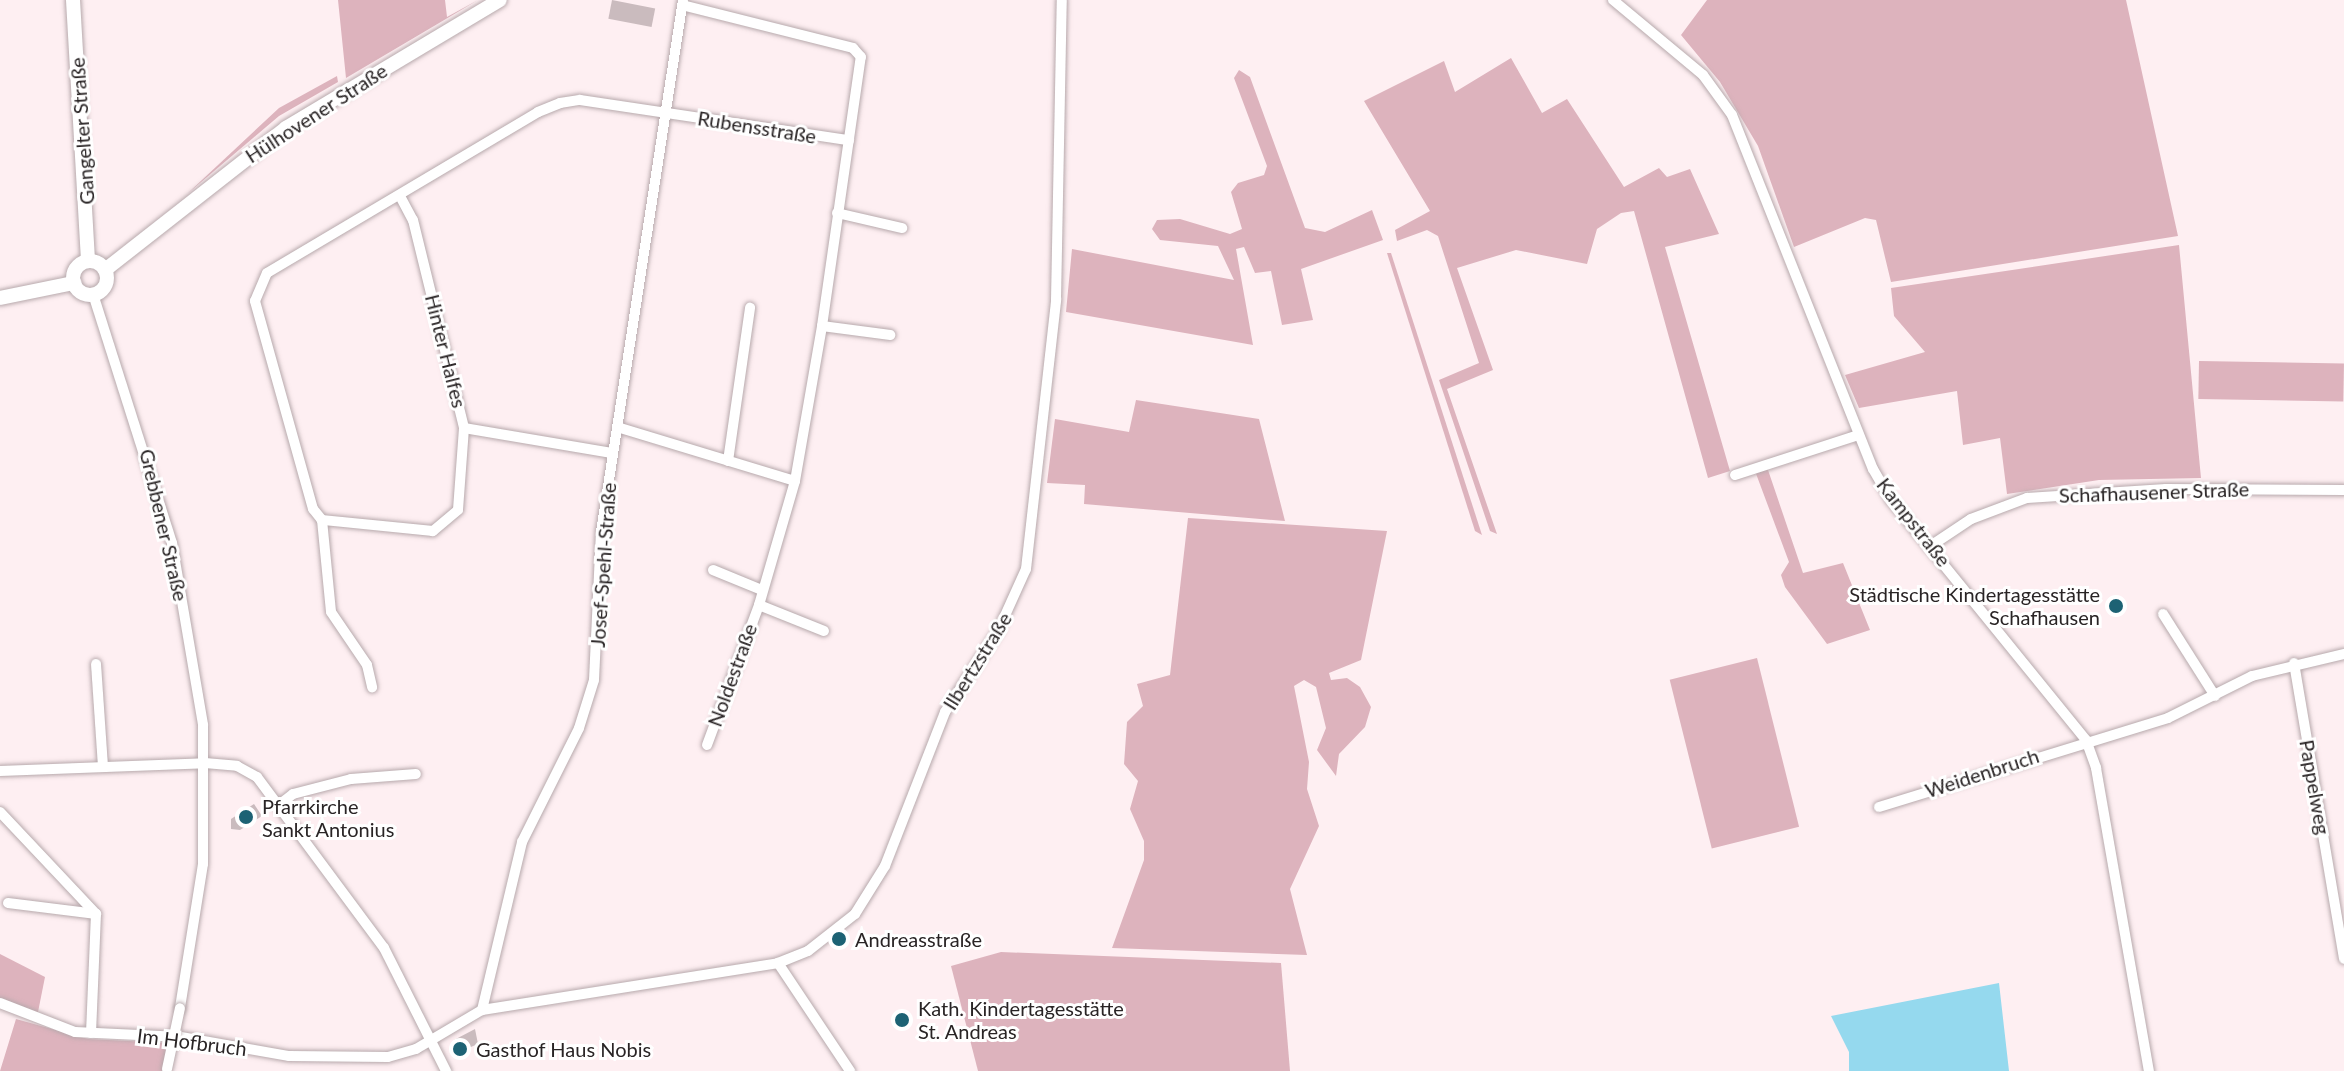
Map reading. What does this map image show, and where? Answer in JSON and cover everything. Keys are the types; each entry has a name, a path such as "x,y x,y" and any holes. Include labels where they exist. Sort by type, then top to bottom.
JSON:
{"main road":[{"name":"Gangelter Straße","path":"73,0 88,261"},
{"name":"Hülhovener Straße","path":"105,270 286,128 500,0"},
{"path":"0,298 74,283 93,294 105,286 105,270 88,261 76,269 74,283"}],"street":[{"name":"Ilbertzstraße","path":"482,1010 778,963 835,932 871,893 928,747 998,631 1026,569 1056,300 1062,0"},
{"name":"Kampstraße","path":"1613,0 1703,75 1732,115 1858,435 1891,500 2086,740 2096,768 2149,1071"},
{"name":"Josef-Spehl-Straße","path":"482,1010 522,842 579,728 594,680 612,453 682,2"},
{"name":"Noldestraße","path":"682,2 853,48 861,57 822,326 795,481 759,605 707,745"},
{"path":"372,687 367,665 331,612 322,520 313,509 266,340 257,285 400,196 560,103 580,100 664,113"},
{"name":"Rubensstraße","path":"664,113 849,140"},
{"name":"Hinter Halfes","path":"322,520 433,531 448,523 458,510 464,428 413,220 400,196"},
{"path":"837,213 902,228"},
{"name":"Grebbener Straße","path":"93,294 172,543 205,763 203,864 167,1070"},
{"path":"728,461 750,308"},
{"path":"822,326 890,335"},
{"path":"617,427 795,481"},
{"path":"464,428 612,453"},
{"path":"1735,475 1858,435"},
{"name":"Schafhausener Straße","path":"1929,547 1971,519 2040,496 2166,489 2344,490"},
{"path":"713,570 762,590"},
{"name":"Noldestraße","path":"759,605 824,631"},
{"path":"2163,614 2215,696"},
{"name":"Weidenbruch","path":"1879,807 2086,740 2168,718 2294,663 2344,654"},
{"name":"Pappelweg","path":"2294,663 2344,959"},
{"path":"96,664 103,767"},
{"path":"0,771 205,763 237,766 257,777 384,948 433,1038 446,1071"},
{"path":"279,805 293,794 351,779 416,774"},
{"path":"0,812 96,914 91,1033"},
{"path":"8,903 96,914"},
{"path":"778,963 850,1071"},
{"name":"Im Hofbruch","path":"0,1003 32,1019 91,1033 181,1037 356,1060 402,1053 433,1038"},
{"path":"433,1038 482,1010"}],"shaded area":[{"path":"338,0 445,0 447,17 478,0 346,78"},
{"path":"1707,0 2126,0 2178,236 1891,282 1876,220 1865,218 1794,247 1758,146 1720,82 1681,35"},
{"path":"1511,58 1542,113 1567,99 1624,187 1659,168 1667,177 1690,169 1719,234 1665,247 1730,471 1708,478 1634,211 1621,213 1597,229 1587,264 1516,250 1457,268 1493,370 1447,389 1497,534 1490,531 1439,380 1479,363 1438,236 1427,230 1397,241 1395,230 1430,211 1364,101 1444,61 1455,92"},
{"path":"1239,70 1250,77 1305,228 1325,232 1372,210 1383,240 1301,269 1313,320 1282,325 1271,271 1255,273 1244,247 1236,249 1253,345 1066,312 1072,249 1234,280 1218,246 1160,240 1152,229 1157,220 1180,219 1230,234 1242,229 1231,192 1238,183 1264,175 1267,166 1234,78"},
{"path":"337,76 338,82 279,116 187,194 279,108"},
{"path":"2179,245 2201,478 2099,480 2007,494 2000,438 1963,445 1957,391 1859,408 1845,375 1925,352 1894,316 1891,288"},
{"path":"1387,253 1391,253 1482,535 1475,531"},
{"path":"2199,361 2344,364 2343,402 2198,399"},
{"path":"1136,400 1259,419 1285,521 1084,504 1085,485 1047,483 1055,419 1129,432"},
{"path":"1767,467 1803,573 1843,563 1870,630 1827,644 1785,587 1781,575 1789,562 1755,471"},
{"path":"1188,518 1387,531 1361,660 1329,673 1331,680 1347,678 1360,687 1371,707 1365,727 1339,754 1336,776 1317,750 1326,728 1316,687 1304,680 1294,686 1309,762 1307,789 1319,826 1290,889 1307,955 1112,948 1144,860 1144,841 1130,809 1138,781 1124,764 1127,722 1143,706 1137,684 1170,675"},
{"path":"1757,658 1799,827 1712,849 1670,680"},
{"path":"1001,952 1281,963 1290,1071 978,1071 951,966"},
{"path":"0,954 45,977 37,1017 0,1000"},
{"path":"16,1019 88,1039 170,1043 163,1071 0,1071"}],"water":[{"path":"1999,983 2009,1071 1849,1071 1849,1052 1831,1016"}],"building":[{"path":"612,0 655,8 652,27 608,19"},
{"name":"Pfarrkirche Sankt Antonius","path":"254,804 262,816 240,830 231,829 231,819"},
{"name":"Gasthof Haus Nobis","path":"475,1029 478,1044 454,1054 454,1040"}],"place":[{"name":"Städtische Kindertagesstätte Schafhausen","path":"2116,606"},
{"name":"Pfarrkirche Sankt Antonius","path":"246,817"},
{"name":"Andreasstraße","path":"839,939"},
{"name":"Kath. Kindertagesstätte St. Andreas","path":"902,1020"},
{"name":"Gasthof Haus Nobis","path":"460,1049"}]}
